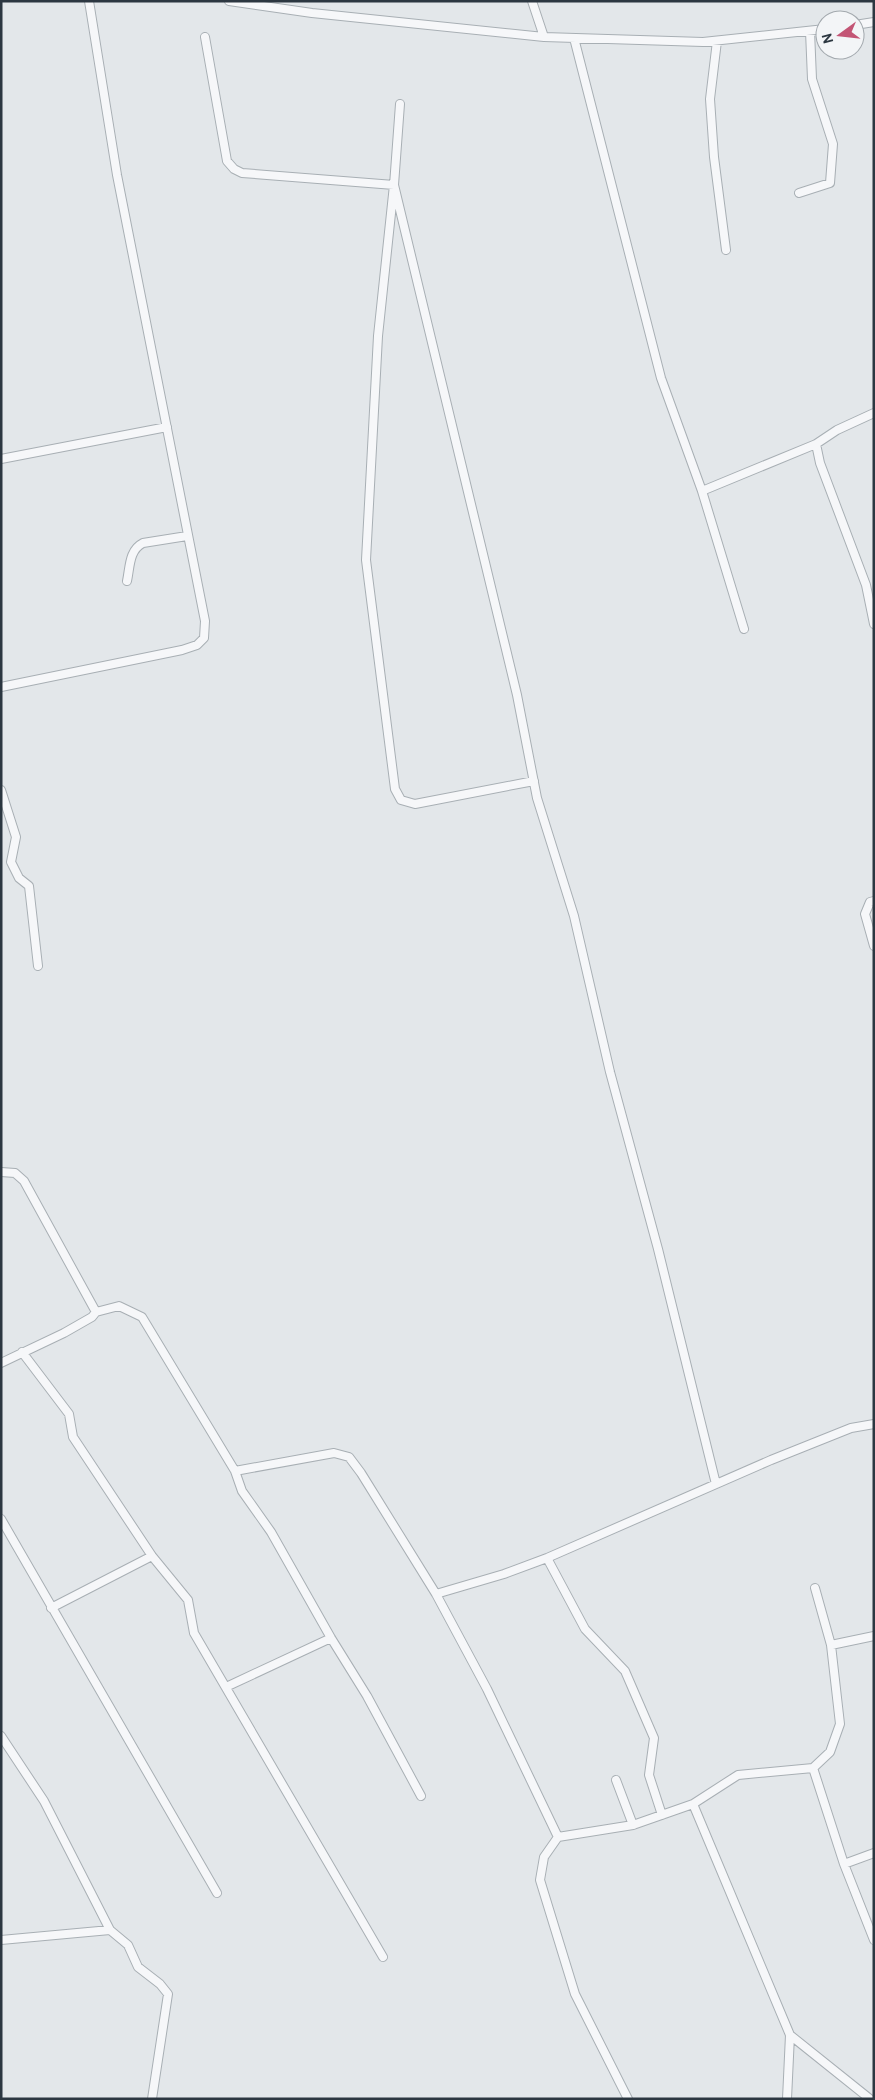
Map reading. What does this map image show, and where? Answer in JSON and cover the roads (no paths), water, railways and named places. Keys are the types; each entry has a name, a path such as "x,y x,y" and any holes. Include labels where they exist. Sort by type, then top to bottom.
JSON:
{"street":[{"path":"1,687 182,650 196,645 204,638 205,621 117,175 89,1"},
{"path":"228,1 312,13 544,37 703,42 815,30"},
{"path":"532,1 544,37"},
{"path":"799,193 830,182 833,144 812,79 810,31"},
{"path":"205,37 228,161 234,169 242,172 394,185"},
{"path":"574,38 662,378 702,491 744,629"},
{"path":"717,41 710,99 714,158 726,250"},
{"path":"400,104 394,185 378,336 366,560 395,789 401,800 415,804 534,781"},
{"path":"394,185 517,695 537,798 574,916 610,1072 658,1249 716,1484"},
{"path":"702,491 816,444 837,430 874,414"},
{"path":"1,459 167,427"},
{"path":"816,444 820,463 866,585 874,624"},
{"path":"127,581 132,555 136,547 142,543 187,536"},
{"path":"1,790 16,837 11,862 19,878 29,886 38,966"},
{"path":"874,901 870,902 865,914 874,946"},
{"path":"1,1172 15,1174 24,1181 96,1312"},
{"path":"1,1363 64,1333 92,1317 96,1312 119,1306 142,1317 235,1471 242,1491 271,1532 331,1638 367,1696 422,1796"},
{"path":"22,1352 69,1414 73,1437 152,1556 188,1600 194,1633 383,1957"},
{"path":"436,1594 504,1574 547,1558 716,1484 851,1428 874,1424"},
{"path":"235,1471 334,1453 349,1457 361,1473 436,1594 487,1689 558,1838"},
{"path":"1,1519 216,1893"},
{"path":"51,1608 152,1556"},
{"path":"547,1558 585,1630 625,1672 654,1738 648,1775 662,1815"},
{"path":"628,2099 574,1994 540,1880 544,1857 558,1838 634,1826 693,1804 738,1775 813,1768 830,1752 840,1724 831,1645 814,1588"},
{"path":"831,1645 874,1636"},
{"path":"226,1687 331,1638"},
{"path":"1,1736 44,1801 110,1930 128,1945 138,1967 160,1984 168,1994 152,2099"},
{"path":"813,1768 844,1864 874,1940"},
{"path":"616,1780 634,1826"},
{"path":"693,1804 790,2035 787,2099"},
{"path":"844,1864 874,1853"},
{"path":"1,1940 110,1930"},
{"path":"790,2035 870,2099"}]}
